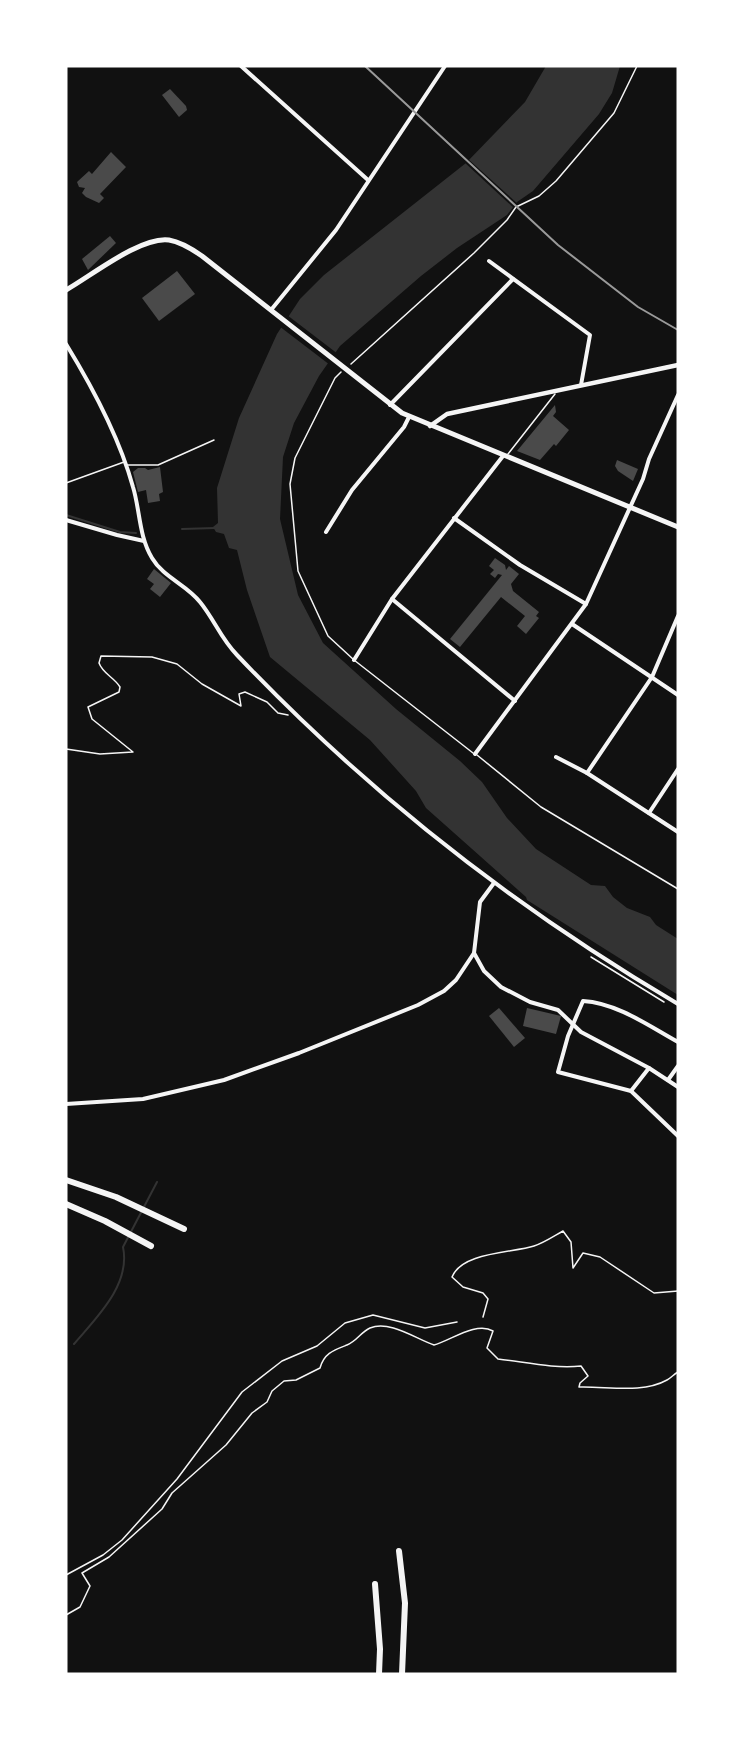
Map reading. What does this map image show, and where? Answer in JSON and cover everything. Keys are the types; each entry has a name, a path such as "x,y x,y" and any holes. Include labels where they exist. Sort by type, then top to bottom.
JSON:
{"highway":[{"path":"66,1180 135,1205 184,1229"},
{"path":"66,1204 151,1246"},
{"path":"399,1551 405,1603 402,1674"},
{"path":"375,1584 380,1649 379,1674"}],"main road":[{"path":"66,290 143,244 170,240 202,256 389,405 409,417 678,527"}],"street":[{"path":"241,66 368,180"},
{"path":"271,310 336,230 444,66"},
{"path":"489,261 590,335 581,385"},
{"path":"389,405 513,279"},
{"path":"66,344 105,414 133,486 141,529 153,560 200,601 219,634 237,656 336,751 404,810 494,882 621,970 678,1005"},
{"path":"430,426 447,414 678,365"},
{"path":"475,754 586,604 678,395"},
{"path":"326,532 352,490 404,427 409,417"},
{"path":"354,660 392,599 504,457"},
{"path":"454,518 519,566 586,604"},
{"path":"66,519 117,536 144,539"},
{"path":"392,599 515,701"},
{"path":"587,773 652,677 678,618"},
{"path":"572,624 678,695"},
{"path":"556,757 587,773 678,832"},
{"path":"649,813 678,769"},
{"path":"66,1104 143,1100 224,1080 299,1053 418,1005 444,991 456,980 474,953 480,902 494,882"},
{"path":"474,953 484,971 501,987 530,1002 558,1010 581,1032 649,1068 678,1087"},
{"path":"558,1072 572,1024 583,1001 595,1002 638,1019 678,1042"},
{"path":"668,1080 678,1066"},
{"path":"631,1091 649,1068"},
{"path":"552,1069 631,1091 678,1136"}],"lane":[{"path":"341,372 335,378 295,458 290,498 298,571 328,636 354,660 541,807 678,889"},
{"path":"504,457 553,399 556,390"},
{"path":"66,483 124,464 158,465 214,440"}],"path":[{"path":"350,366 474,253 507,220 516,207 539,196 551,186 614,113 637,66"},
{"path":"66,749 100,754 134,752 93,719 88,707 119,692 120,687 115,679 102,671 99,663 101,656 164,660 187,669 202,684 241,706 239,694 245,692 267,702 278,713 289,714"},
{"path":"483,1317 488,1299 483,1293 463,1287 452,1276 454,1271 471,1260 533,1247 563,1231 570,1242 573,1268 583,1253 600,1257 654,1293 678,1291"},
{"path":"66,1575 102,1555 122,1540 177,1479 242,1392 282,1361 316,1346 345,1323 373,1315 425,1328 457,1322"},
{"path":"66,1615 80,1607 90,1586 82,1572 109,1557 162,1509 172,1493 226,1445 252,1413 267,1402 272,1391 284,1381 296,1380 314,1371 329,1353 353,1342 361,1333 373,1327 398,1330 434,1344 467,1332 488,1328 493,1331 493,1336 487,1348 498,1359 551,1364 562,1368 581,1366 588,1376 579,1387 600,1385 626,1390 668,1380 678,1372"}],"shaded area":[{"path":"546,66 620,66 612,93 599,114 533,191 517,202 507,215 457,248 421,276 340,346 319,376 294,423 283,457 280,519 298,595 323,643 482,782 507,818 536,849 591,885 605,886 613,897 627,908 650,917 656,925 678,939 678,995 527,900 426,808 416,791 370,740 270,657 247,590 237,550 229,548 224,534 216,532 213,527 218,523 217,488 239,418 277,334 300,299 324,275 466,163 525,102"}],"pier":[{"path":"467,158 519,205 515,209 463,161"},
{"path":"287,315 338,354 330,365 279,326"}],"building":[{"path":"170,89 186,106 187,110 179,117 162,95"},
{"path":"111,152 126,167 100,194 104,198 99,203 86,197 82,193 85,188 79,187 77,182 89,171 92,174"},
{"path":"110,236 116,243 88,270 82,259"},
{"path":"177,271 195,294 159,321 142,298"},
{"path":"555,405 556,412 553,416 569,430 556,446 554,444 540,460 517,451"},
{"path":"617,460 638,469 633,481 618,471 615,466"},
{"path":"160,467 163,492 159,494 160,501 148,503 146,490 138,492 133,472 138,468 148,470"},
{"path":"495,558 505,565 506,570 509,566 519,574 511,584 513,591 539,612 536,616 539,618 526,634 517,626 525,616 501,597 460,647 450,639 502,575 498,574 495,578 490,574 494,570 489,566"},
{"path":"154,569 171,583 160,597 150,589 154,584 147,579"},
{"path":"499,1008 525,1038 514,1047 489,1016"},
{"path":"527,1008 561,1016 556,1034 523,1026"}],"waterway":[{"path":"66,515 120,532 136,533"},
{"path":"182,529 215,528"},
{"path":"74,1344 101,1312 117,1288 122,1275 123,1247 157,1182"}],"railway":[{"path":"365,66 558,245 638,307 678,330"}]}
